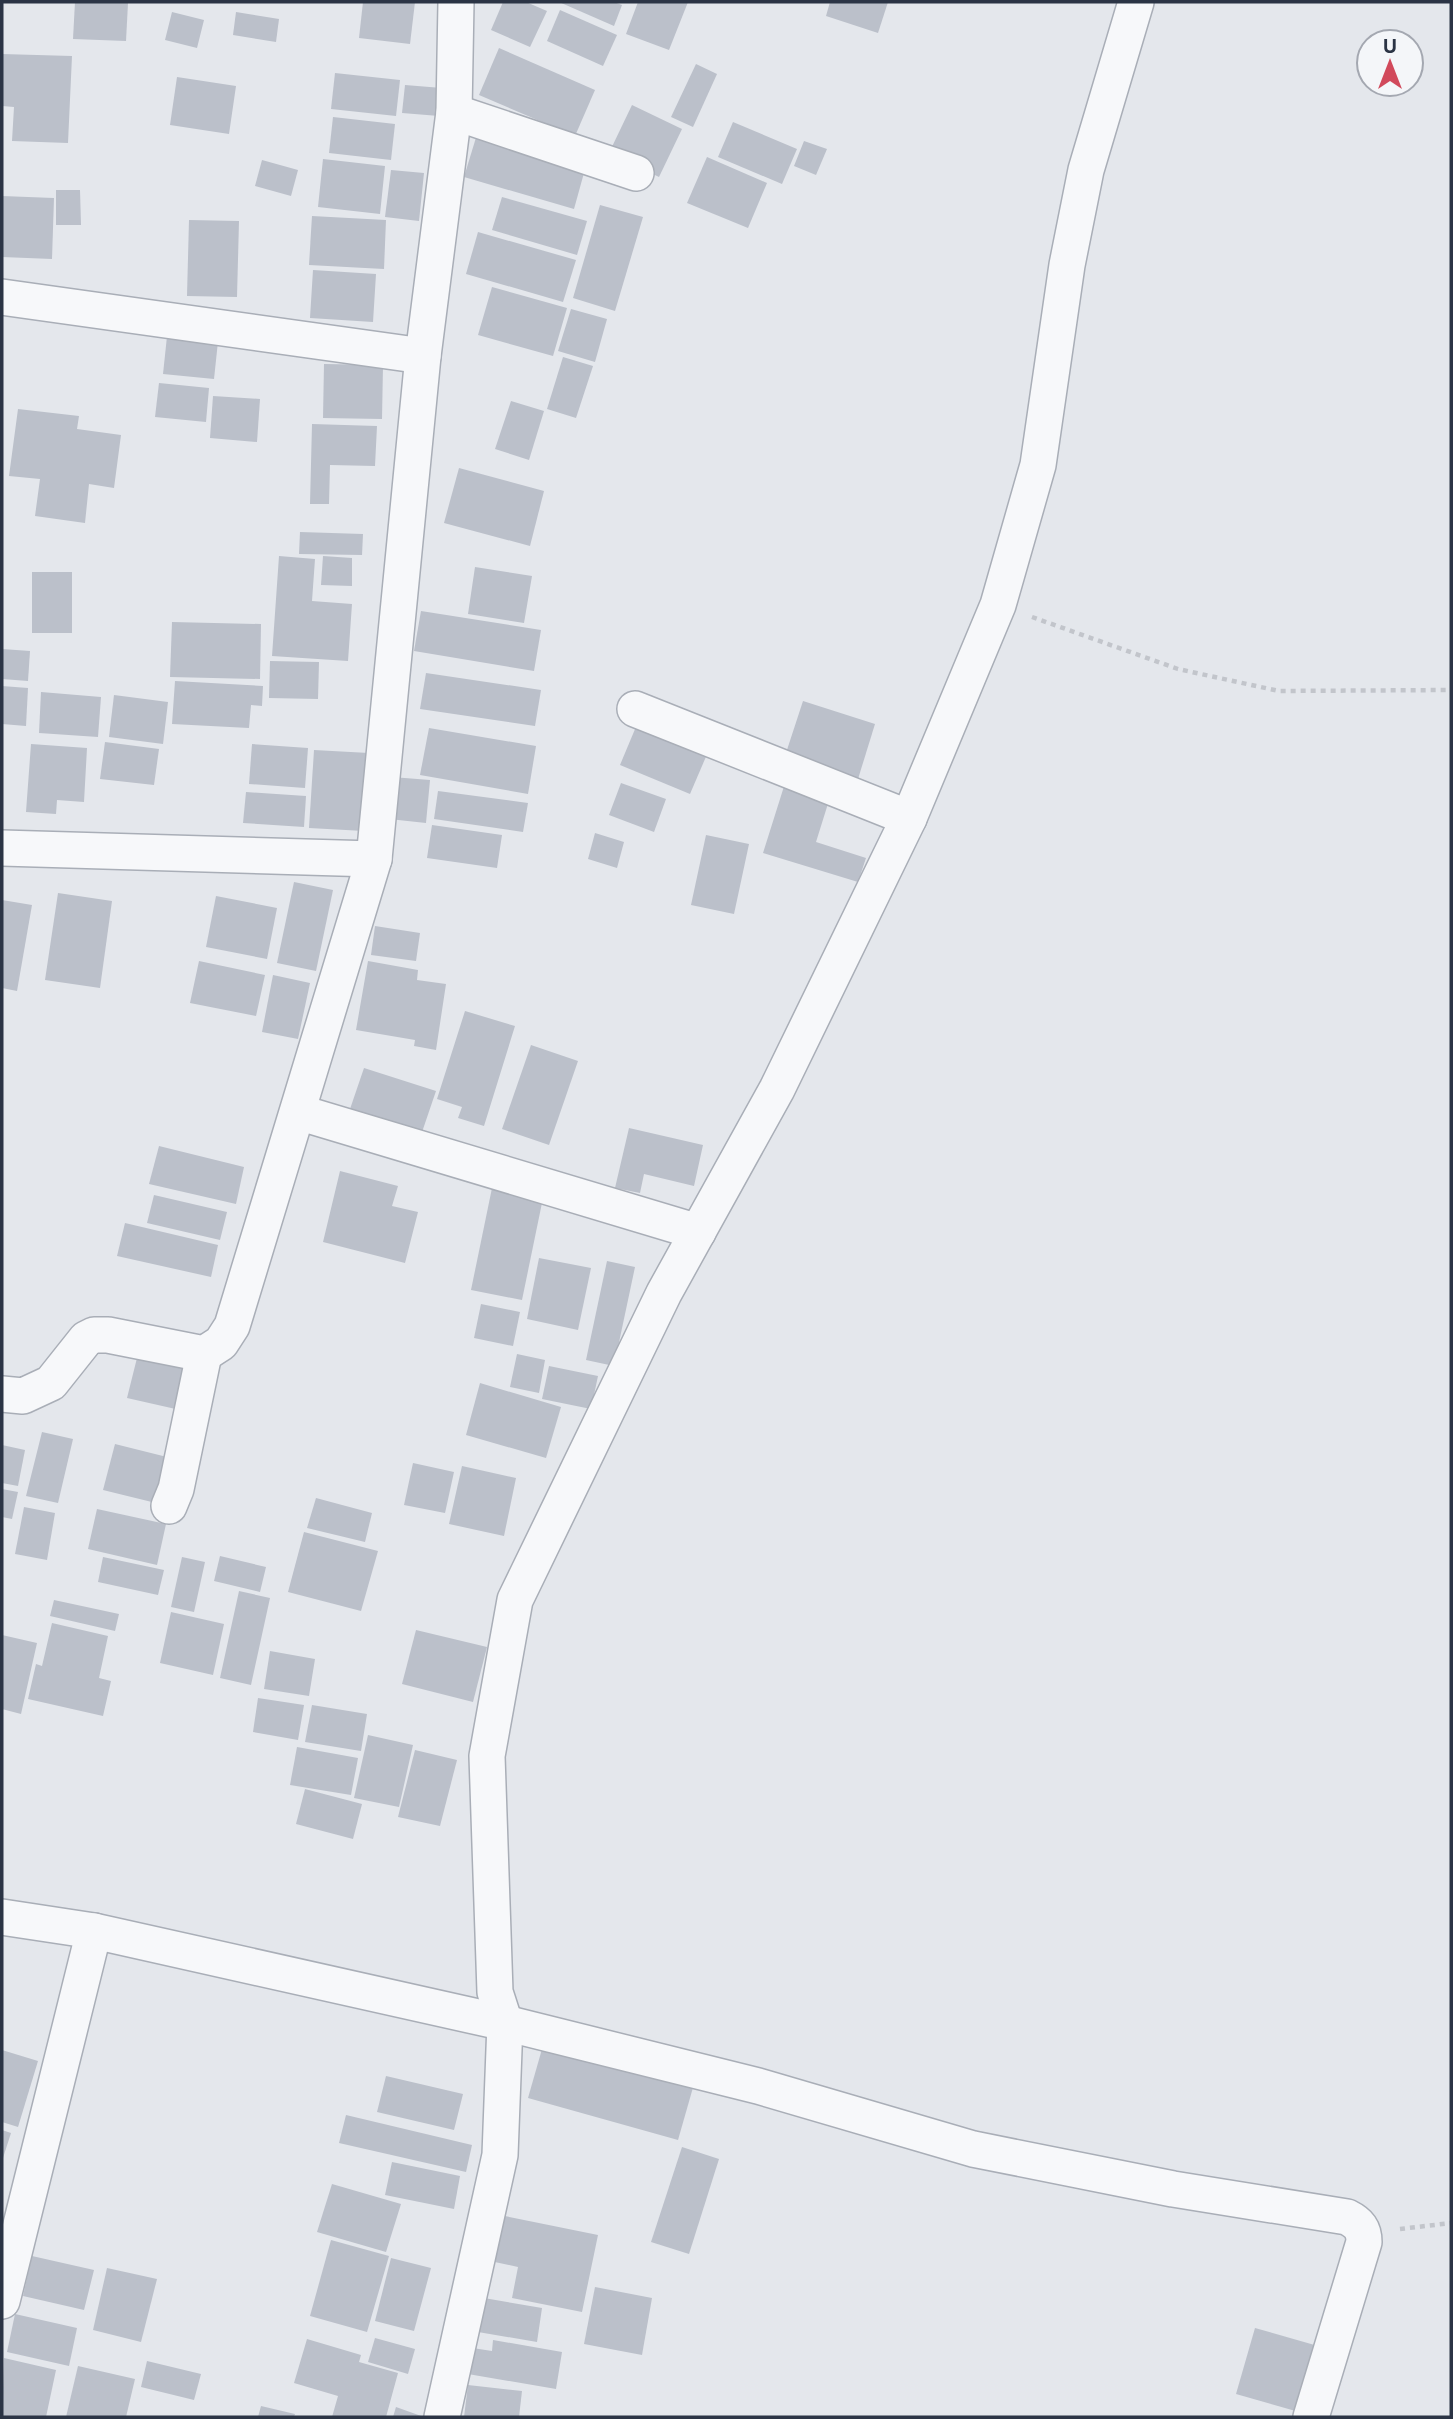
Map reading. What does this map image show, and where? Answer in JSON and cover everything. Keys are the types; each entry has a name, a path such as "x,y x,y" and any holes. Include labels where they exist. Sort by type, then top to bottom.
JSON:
{"street":[{"path":"2,1394 23,1396 51,1383 80,1344 94,1335 108,1335 204,1354 221,1343 232,1326 374,859 423,356 454,112 456,2"},
{"path":"442,2417 500,2155 505,2023 495,1992 487,1756 515,1600 598,1424 664,1293 777,1089 909,818 998,606 1038,465 1067,265 1086,170 1136,2"},
{"path":"454,112 636,173"},
{"path":"2,298 423,356"},
{"path":"635,709 909,818"},
{"path":"2,848 374,859"},
{"path":"298,1112 698,1231"},
{"path":"169,1506 176,1489 204,1354"},
{"path":"2,1917 94,1931 505,2023 758,2086 973,2149 1173,2189 1348,2217 1361,2226 1364,2242 1311,2417"},
{"path":"2,2301 94,1931"}],"path":[{"path":"998,606 1178,668 1279,691 1451,690"},
{"path":"1364,2233 1451,2223"}],"building":[{"path":"75,2 128,3 126,41 73,39"},
{"path":"363,2 415,2 410,44 359,38"},
{"path":"503,2 526,2 547,11 530,47 491,30"},
{"path":"559,2 614,2 622,5 614,26"},
{"path":"638,2 688,2 669,50 626,34"},
{"path":"830,2 888,2 878,33 826,16"},
{"path":"560,10 617,35 603,66 547,41"},
{"path":"172,12 204,20 197,48 165,40"},
{"path":"236,12 279,19 276,42 233,35"},
{"path":"499,48 595,90 575,136 479,95"},
{"path":"2,54 72,56 68,143 12,141 14,107 2,106"},
{"path":"696,64 717,74 693,127 671,117"},
{"path":"335,73 400,80 396,116 331,109"},
{"path":"177,77 236,86 229,134 170,125"},
{"path":"405,85 442,88 439,116 402,113"},
{"path":"632,105 682,129 659,177 609,153"},
{"path":"333,117 395,124 391,160 329,153"},
{"path":"733,122 797,149 782,184 718,157"},
{"path":"478,131 587,162 574,209 464,177"},
{"path":"804,141 827,149 816,175 794,166"},
{"path":"707,157 767,183 748,228 687,203"},
{"path":"323,159 385,166 380,214 318,207"},
{"path":"262,160 298,170 291,196 255,186"},
{"path":"391,170 424,173 419,221 385,217"},
{"path":"56,190 80,190 81,225 56,225"},
{"path":"2,196 54,198 52,259 2,257"},
{"path":"502,197 587,221 577,255 492,230"},
{"path":"600,205 643,217 615,311 573,298"},
{"path":"312,216 386,220 384,269 309,265"},
{"path":"189,220 239,221 237,297 187,296"},
{"path":"478,232 576,260 563,302 466,274"},
{"path":"313,270 376,274 373,322 310,318"},
{"path":"492,287 567,308 553,356 478,335"},
{"path":"571,309 607,319 595,362 558,351"},
{"path":"168,327 219,332 214,379 163,374"},
{"path":"563,357 593,366 576,418 547,409"},
{"path":"324,364 383,365 382,419 323,418"},
{"path":"159,383 209,388 206,422 155,417"},
{"path":"213,396 260,399 257,442 210,438"},
{"path":"511,401 544,411 529,460 495,449"},
{"path":"18,409 79,416 77,429 121,435 114,488 89,484 85,523 35,516 40,479 9,476"},
{"path":"312,424 377,426 375,466 330,465 329,504 310,504"},
{"path":"459,468 544,491 530,546 444,523"},
{"path":"300,532 363,534 362,555 299,554"},
{"path":"279,556 315,559 312,601 352,604 348,661 272,656"},
{"path":"323,556 352,558 352,586 321,585"},
{"path":"475,567 532,576 524,623 468,614"},
{"path":"32,572 72,572 72,633 32,633"},
{"path":"421,611 541,630 534,671 414,651"},
{"path":"172,622 261,624 260,679 170,677"},
{"path":"2,649 30,651 28,681 2,679"},
{"path":"270,661 319,662 318,699 269,698"},
{"path":"426,673 541,690 535,726 420,709"},
{"path":"175,681 263,686 262,706 251,705 249,728 172,724"},
{"path":"2,686 28,688 26,726 2,724"},
{"path":"41,692 101,697 98,737 39,733"},
{"path":"114,695 168,702 163,744 109,737"},
{"path":"803,701 875,724 858,779 785,756"},
{"path":"638,722 708,752 690,794 620,765"},
{"path":"429,728 536,746 528,794 420,775"},
{"path":"105,742 159,749 154,785 100,779"},
{"path":"31,744 87,748 84,802 57,800 56,814 26,812"},
{"path":"252,744 308,748 305,788 249,784"},
{"path":"314,750 369,753 364,831 309,828"},
{"path":"392,777 430,780 426,823 389,819"},
{"path":"786,780 831,794 816,842 866,858 858,882 763,853"},
{"path":"621,783 666,799 654,832 609,815"},
{"path":"438,791 528,803 523,832 434,819"},
{"path":"246,792 306,796 304,827 243,823"},
{"path":"432,825 502,835 497,868 427,858"},
{"path":"595,833 624,842 617,868 588,859"},
{"path":"706,835 749,844 734,914 691,905"},
{"path":"294,882 333,890 316,971 277,963"},
{"path":"58,893 112,901 100,988 45,980"},
{"path":"216,896 277,908 267,959 206,947"},
{"path":"2,900 32,905 17,991 2,988"},
{"path":"375,926 420,933 416,961 371,955"},
{"path":"199,961 265,975 256,1016 190,1003"},
{"path":"368,961 418,970 417,980 446,984 436,1050 414,1046 415,1040 356,1030"},
{"path":"273,975 310,983 298,1039 262,1032"},
{"path":"465,1011 515,1026 484,1126 458,1118 462,1107 437,1099"},
{"path":"531,1045 578,1061 549,1145 502,1129"},
{"path":"364,1068 436,1091 421,1135 349,1112"},
{"path":"629,1128 703,1145 694,1186 644,1174 640,1193 615,1188"},
{"path":"159,1146 244,1167 236,1204 149,1184"},
{"path":"340,1171 398,1186 392,1206 418,1212 405,1263 323,1242"},
{"path":"492,1188 543,1198 522,1300 471,1290"},
{"path":"154,1195 227,1212 220,1240 147,1223"},
{"path":"125,1223 218,1245 211,1277 117,1256"},
{"path":"539,1258 591,1268 578,1330 527,1319"},
{"path":"607,1261 635,1267 614,1366 586,1360"},
{"path":"481,1304 520,1312 513,1346 474,1338"},
{"path":"141,1342 194,1355 180,1410 127,1398"},
{"path":"517,1354 545,1360 539,1393 510,1387"},
{"path":"549,1366 598,1376 591,1409 542,1399"},
{"path":"480,1383 561,1407 546,1458 466,1435"},
{"path":"42,1432 73,1439 58,1503 26,1496"},
{"path":"115,1444 175,1459 164,1505 103,1490"},
{"path":"2,1445 25,1450 18,1486 2,1483"},
{"path":"413,1463 454,1472 445,1513 404,1505"},
{"path":"462,1466 516,1478 504,1536 449,1524"},
{"path":"2,1489 18,1492 12,1519 2,1517"},
{"path":"316,1498 372,1513 365,1542 307,1528"},
{"path":"24,1507 55,1513 47,1560 15,1554"},
{"path":"97,1509 166,1524 157,1565 88,1549"},
{"path":"304,1532 378,1551 361,1611 288,1592"},
{"path":"220,1556 266,1567 260,1592 214,1581"},
{"path":"103,1557 164,1570 158,1595 98,1582"},
{"path":"182,1557 205,1562 194,1612 171,1607"},
{"path":"239,1591 270,1598 251,1685 220,1678"},
{"path":"54,1600 119,1614 115,1631 50,1616"},
{"path":"171,1612 224,1624 213,1675 160,1663"},
{"path":"52,1623 108,1636 99,1678 111,1681 103,1716 28,1699 36,1664 42,1666"},
{"path":"416,1630 487,1647 473,1702 402,1684"},
{"path":"2,1635 37,1643 21,1714 2,1709"},
{"path":"270,1651 315,1659 309,1696 264,1689"},
{"path":"258,1698 304,1705 298,1740 253,1732"},
{"path":"312,1705 367,1714 361,1751 305,1742"},
{"path":"368,1735 413,1745 399,1807 354,1798"},
{"path":"297,1747 358,1758 351,1795 290,1785"},
{"path":"415,1750 457,1760 440,1826 398,1817"},
{"path":"305,1789 362,1804 353,1839 296,1824"},
{"path":"546,2035 696,2077 678,2140 528,2098"},
{"path":"2,2050 38,2061 18,2127 2,2122"},
{"path":"386,2076 463,2094 454,2130 377,2112"},
{"path":"346,2115 472,2145 466,2172 339,2143"},
{"path":"2,2130 11,2133 2,2161"},
{"path":"682,2147 719,2159 689,2254 651,2242"},
{"path":"392,2162 460,2176 454,2209 385,2195"},
{"path":"332,2184 401,2204 386,2252 317,2232"},
{"path":"500,2215 598,2235 582,2312 512,2298 518,2267 490,2261"},
{"path":"331,2240 389,2256 367,2332 310,2316"},
{"path":"32,2256 94,2270 84,2310 23,2296"},
{"path":"391,2258 431,2268 414,2331 375,2321"},
{"path":"107,2268 157,2279 141,2342 93,2330"},
{"path":"595,2287 652,2298 642,2355 584,2344"},
{"path":"484,2298 542,2308 537,2342 478,2332"},
{"path":"15,2314 77,2328 69,2366 7,2352"},
{"path":"1255,2328 1325,2348 1306,2414 1236,2394"},
{"path":"375,2338 415,2349 408,2374 368,2362"},
{"path":"307,2339 361,2355 359,2362 398,2373 386,2417 332,2417 338,2396 294,2383"},
{"path":"493,2340 562,2352 556,2389 462,2373 466,2347 492,2351"},
{"path":"4,2358 56,2370 46,2417 2,2417"},
{"path":"147,2361 201,2374 194,2400 141,2387"},
{"path":"78,2366 135,2379 126,2417 66,2417"},
{"path":"468,2385 522,2391 519,2417 464,2417"},
{"path":"261,2406 295,2414 294,2417 258,2417"},
{"path":"396,2407 424,2417 393,2417"}]}
